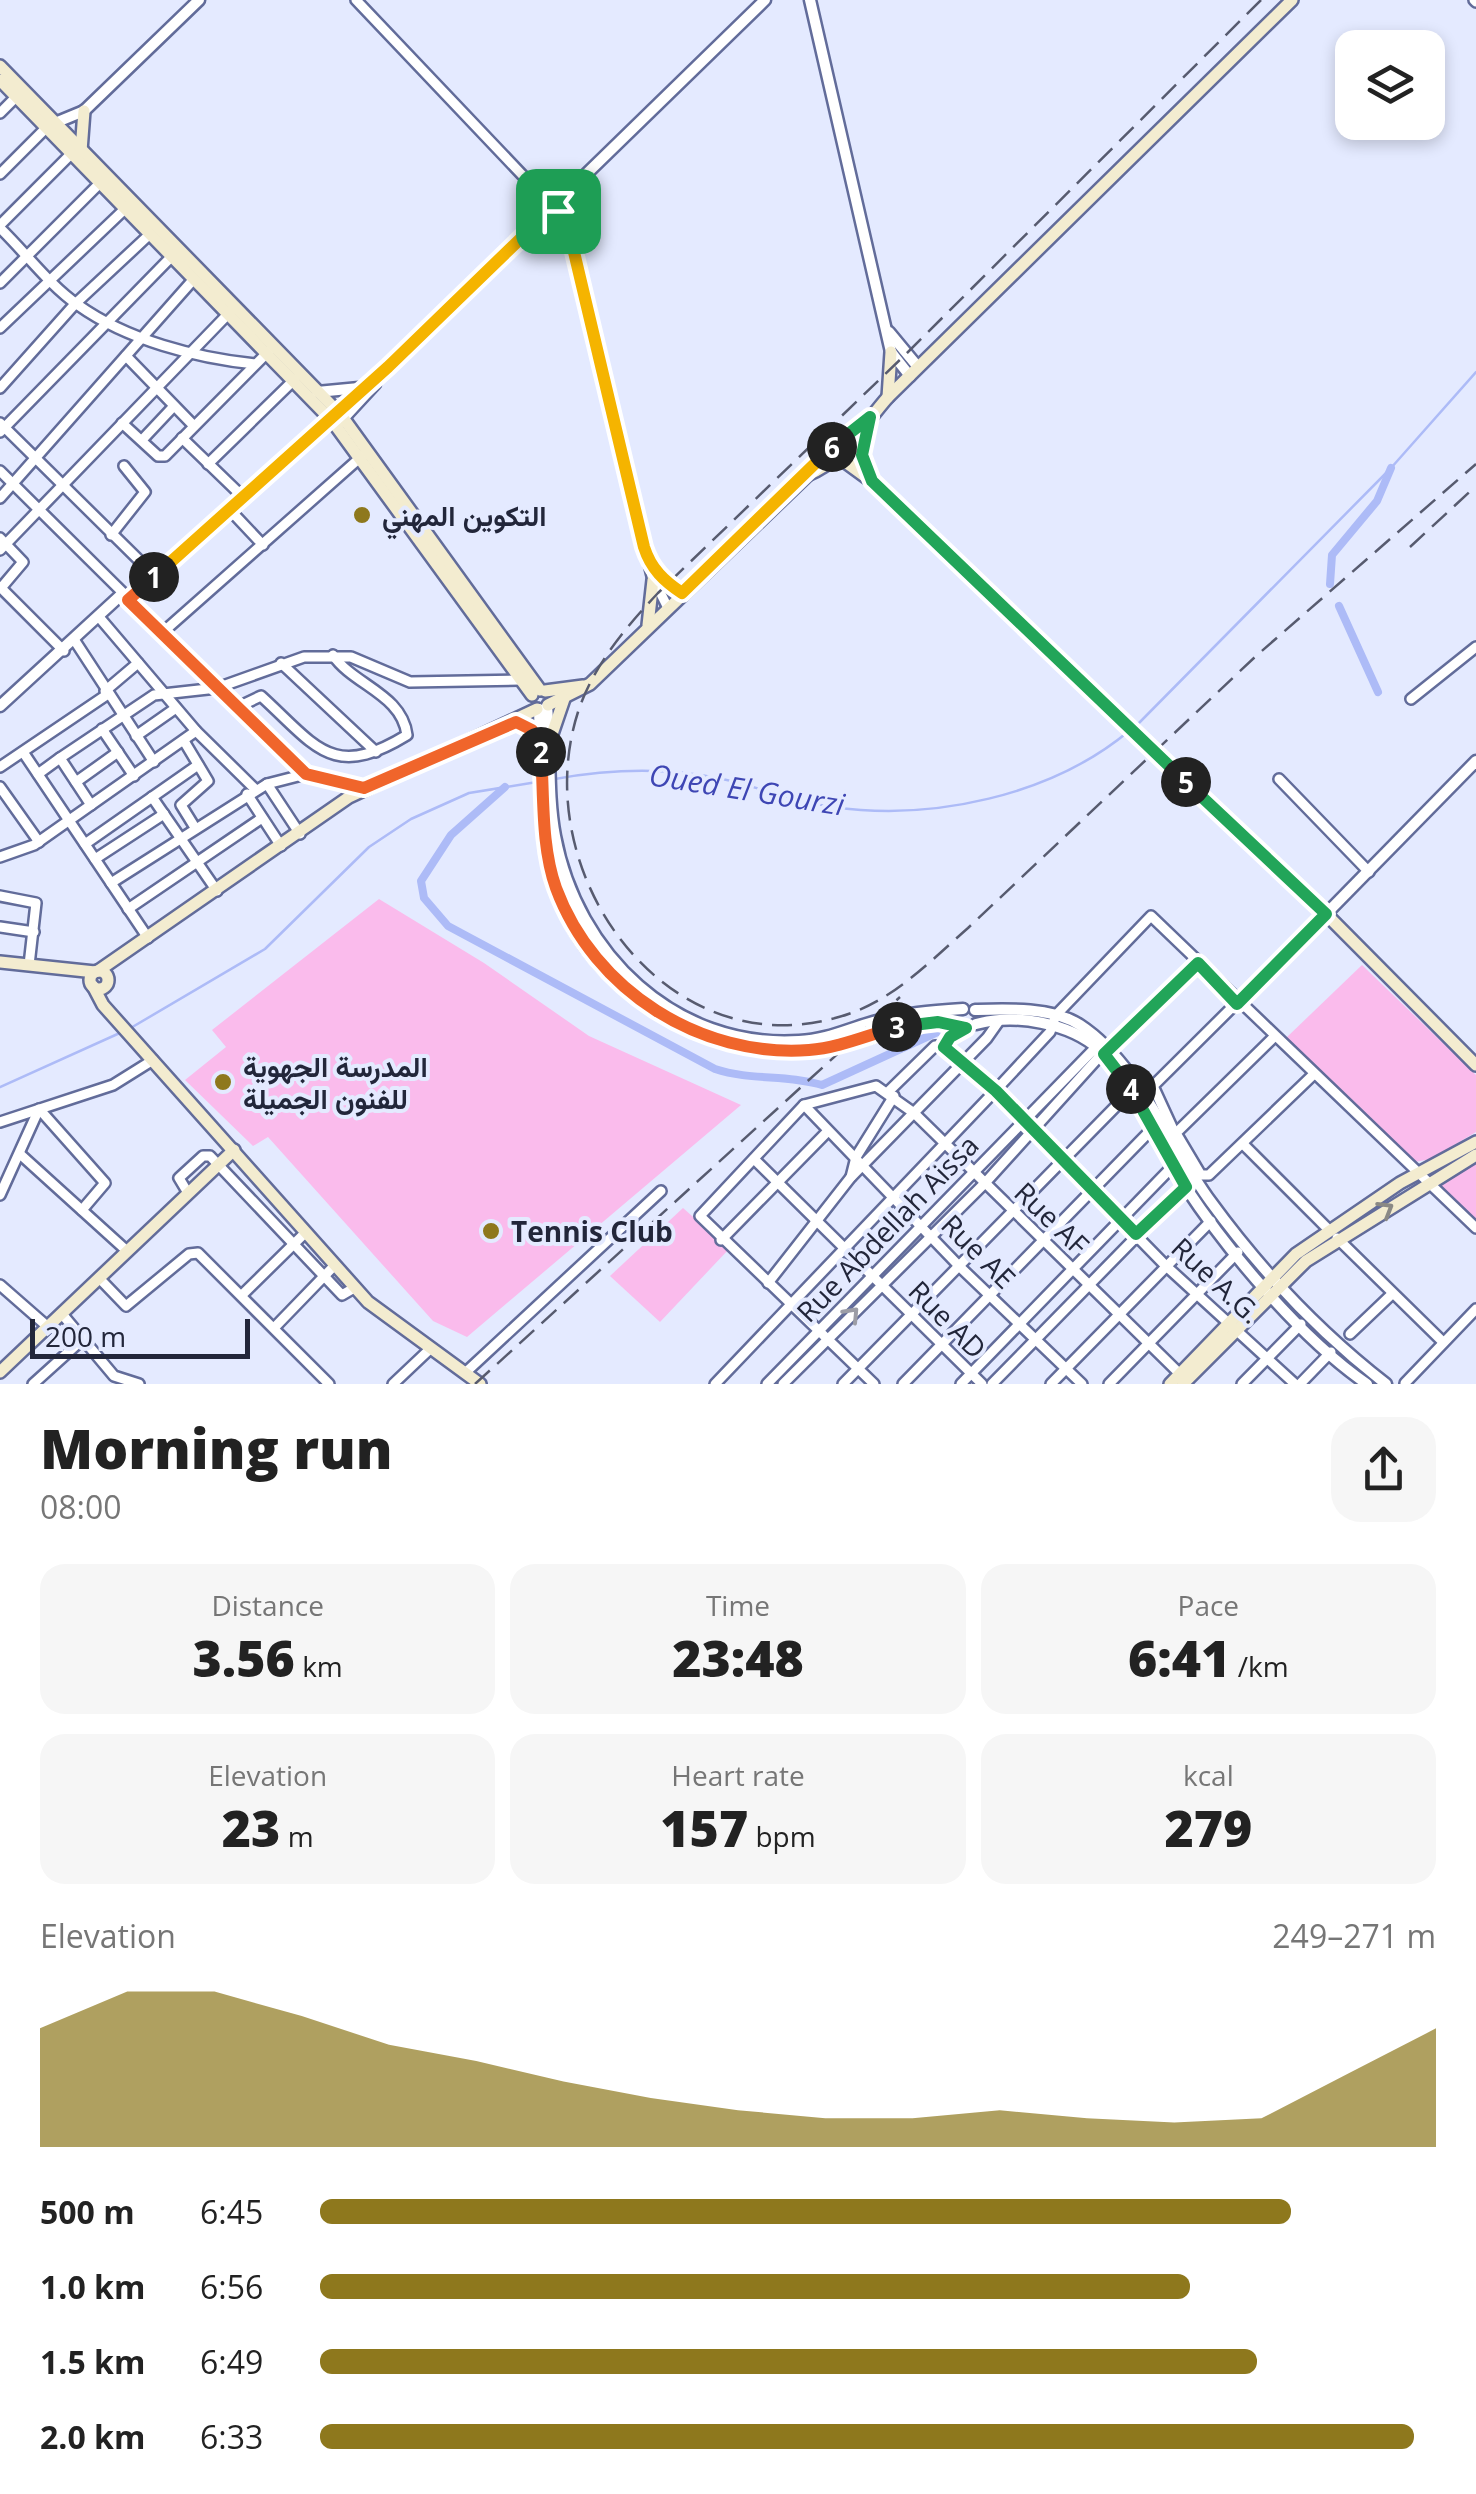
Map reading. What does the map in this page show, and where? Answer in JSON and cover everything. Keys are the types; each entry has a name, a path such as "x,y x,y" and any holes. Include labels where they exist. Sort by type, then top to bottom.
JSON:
{"main road":[{"path":"365,454 518,680 540,701 564,699 587,685 869,421 888,397 1292,0"},
{"path":"0,66 50,125 230,312 264,356 314,391 365,454 540,701"},
{"path":"0,80 70,140 100,183 128,206 193,280 230,312"},
{"path":"76,152 79,115"},
{"path":"888,397 891,352"},
{"path":"295,379 336,418"},
{"path":"859,469 869,421"},
{"path":"844,442 859,469"},
{"path":"833,453 872,481 1326,914 1476,1065"},
{"path":"821,470 833,453"},
{"path":"807,476 821,470 859,469"},
{"path":"646,629 653,580"},
{"path":"98,980 124,954 364,788 510,724 540,701 587,685"},
{"path":"510,724 532,730 545,742 564,699"},
{"path":"0,962 62,970 98,980"},
{"path":"98,980 111,1014 354,1288 480,1384"},
{"path":"1424,1179 1476,1142"},
{"path":"0,1372 234,1150"},
{"path":"1170,1384 1185,1380 1271,1285 1400,1183 1424,1179 1476,1155"}],"street":[{"path":"0,174 50,125 79,115 200,0"},
{"path":"356,0 568,226"},
{"path":"0,706 99,617 154,576 336,418 765,0"},
{"path":"800,0 810,4 891,352 914,372"},
{"path":"0,113 16,97"},
{"path":"70,140 79,115"},
{"path":"76,152 0,226 75,304 107,322 189,352 264,356"},
{"path":"0,283 100,183"},
{"path":"574,188 568,226 570,239 653,580 668,608"},
{"path":"0,328 128,206"},
{"path":"550,207 570,239"},
{"path":"0,388 75,304 150,234"},
{"path":"154,576 2,428 174,254"},
{"path":"0,498 193,280"},
{"path":"64,651 0,588 22,563 2,544 40,511 230,312"},
{"path":"889,332 914,372"},
{"path":"126,356 194,426"},
{"path":"122,422 161,457 264,356"},
{"path":"336,418 388,367"},
{"path":"208,464 295,379"},
{"path":"314,391 347,392 365,386"},
{"path":"142,440 174,406"},
{"path":"182,438 242,496"},
{"path":"162,634 365,454"},
{"path":"111,534 145,492 124,466"},
{"path":"0,471 306,774"},
{"path":"228,509 263,545"},
{"path":"649,562 682,593"},
{"path":"0,609 11,598"},
{"path":"99,617 251,792 262,818 282,847"},
{"path":"75,642 154,762"},
{"path":"1411,699 1476,648"},
{"path":"238,707 258,695 324,752 356,758 406,735 407,730 385,698 346,671 333,654"},
{"path":"38,774 163,693 217,688 281,663 333,654 351,657 410,682 518,680"},
{"path":"0,767 106,692 138,663"},
{"path":"281,663 376,752"},
{"path":"540,701 556,887 582,939 624,987 670,1020 744,1048 826,1048 912,1024 1078,1023 1138,1084 1157,1122 1210,1201 1301,1324 1362,1383"},
{"path":"136,736 176,708"},
{"path":"102,730 134,776"},
{"path":"0,843 4,857 39,842 196,731"},
{"path":"184,740 208,784 181,807 194,826"},
{"path":"22,752 148,938"},
{"path":"76,782 118,752"},
{"path":"60,758 91,806"},
{"path":"1314,1074 1205,1177 1176,1136 1153,1086 1476,761"},
{"path":"85,844 198,765"},
{"path":"111,883 194,826 267,784 306,774 364,788"},
{"path":"1279,779 1368,872"},
{"path":"267,784 300,834"},
{"path":"0,787 39,842"},
{"path":"152,797 217,891"},
{"path":"547,805 566,884 590,934 629,980 696,1023 744,1038 806,1041 898,1016 969,1010 1053,1024"},
{"path":"95,859 164,814"},
{"path":"128,908 262,818"},
{"path":"0,896 35,901 28,966"},
{"path":"715,1384 842,1247 996,1091 1151,916 1237,1004 1476,1228"},
{"path":"0,927 34,932"},
{"path":"783,1384 984,1183 1104,1049 1198,963"},
{"path":"968,1026 969,1010"},
{"path":"968,1026 958,1016 969,1010"},
{"path":"860,1161 914,1113 999,1021"},
{"path":"768,1282 851,1176 888,1091 968,1026"},
{"path":"1176,1136 1274,1037"},
{"name":"Rue A.G.","path":"940,1046 996,1091 1165,1265 1298,1384"},
{"path":"1104,1049 1186,1187 1238,1252 1304,1315 1386,1384"},
{"name":"Rue Abdellah Aissa","path":"767,1384 1023,1120 1083,1062 1104,1049"},
{"path":"0,1122 113,1085 153,1060"},
{"path":"874,1384 819,1328 703,1224 700,1212 804,1104 888,1091"},
{"name":"Rue AF","path":"888,1091 1185,1380"},
{"path":"843,1384 1124,1098"},
{"name":"Rue AE","path":"804,1104 960,1267 1082,1384"},
{"path":"0,1196 40,1110"},
{"path":"40,1110 105,1183 82,1210"},
{"path":"903,1384 1152,1129"},
{"path":"722,1240 828,1131"},
{"path":"1243,1144 1443,1342"},
{"path":"21,1155 126,1251"},
{"name":"Rue AD","path":"754,1159 982,1384"},
{"path":"220,1164 343,1296 354,1288"},
{"path":"961,1384 1173,1166"},
{"path":"992,1384 1186,1187"},
{"path":"465,1373 661,1191"},
{"path":"1051,1384 1212,1221"},
{"path":"242,1296 305,1232"},
{"path":"99,1278 126,1306 195,1252 328,1384"},
{"path":"1109,1384 1238,1252"},
{"path":"274,1328 334,1266"},
{"path":"0,1284 48,1327"},
{"path":"1350,1334 1392,1294"},
{"path":"1405,1383 1476,1310"},
{"path":"62,1314 114,1376 140,1384"},
{"path":"1242,1384 1301,1324"},
{"path":"33,1384 84,1338"},
{"path":"393,1384 430,1349"},
{"path":"1298,1384 1331,1352"}],"shaded area":[{"path":"379,899 484,963 589,1036 741,1105 467,1337 433,1321 268,1137 253,1146 185,1080 226,1047 212,1030"},
{"path":"1362,965 1476,1075 1476,1132 1431,1159 1415,1162 1286,1038"},
{"path":"1476,1163 1476,1220 1439,1185"},
{"path":"683,1208 729,1249 660,1322 610,1276"}],"waterway":[{"name":"Oued El Gourzi","path":"1136,726 1391,468 1476,372"},
{"path":"1330,584 1332,555 1377,501 1391,468"},
{"path":"1339,606 1378,692"},
{"name":"Oued El Gourzi","path":"555,779 618,771 659,771 722,779 819,805 910,810 989,799 1027,787 1098,754 1129,731"},
{"name":"Oued El Gourzi","path":"129,1029 265,949 369,847 411,819 469,793 537,782"},
{"path":"505,787 451,835 421,881 424,898 448,926 728,1073 822,1085 942,1030"},
{"name":"Oued El Gourzi","path":"0,1087 122,1032"}],"railway":[{"path":"1261,0 907,353 658,593 612,648 592,679 578,712 567,776 574,840 595,899 630,951 676,992 731,1018 793,1025 874,1003 943,951 1256,656 1476,464"},
{"path":"1410,547 1476,486"},
{"path":"475,1384 900,997"}],"place":[{"name":"التكوين المهني","path":"362,515"},
{"name":"المدرسة الجهوية للفنون الجميلة","path":"223,1082"},
{"name":"Tennis Club","path":"491,1231"}],"route":[{"path":"554,207 558,211 569,231 644,547 649,562 668,583 682,593 756,526 830,450 870,417 862,466 872,481 1326,914 1237,1004 1198,963 1104,1054 1134,1094 1186,1187 1136,1234 996,1091 944,1047 950,1037 966,1028 960,1025 924,1022 809,1050 744,1048 670,1020 624,987 582,939 556,887 546,833 540,744 523,724 506,725 364,788 306,774 128,600 388,367 548,212 554,207"}]}
